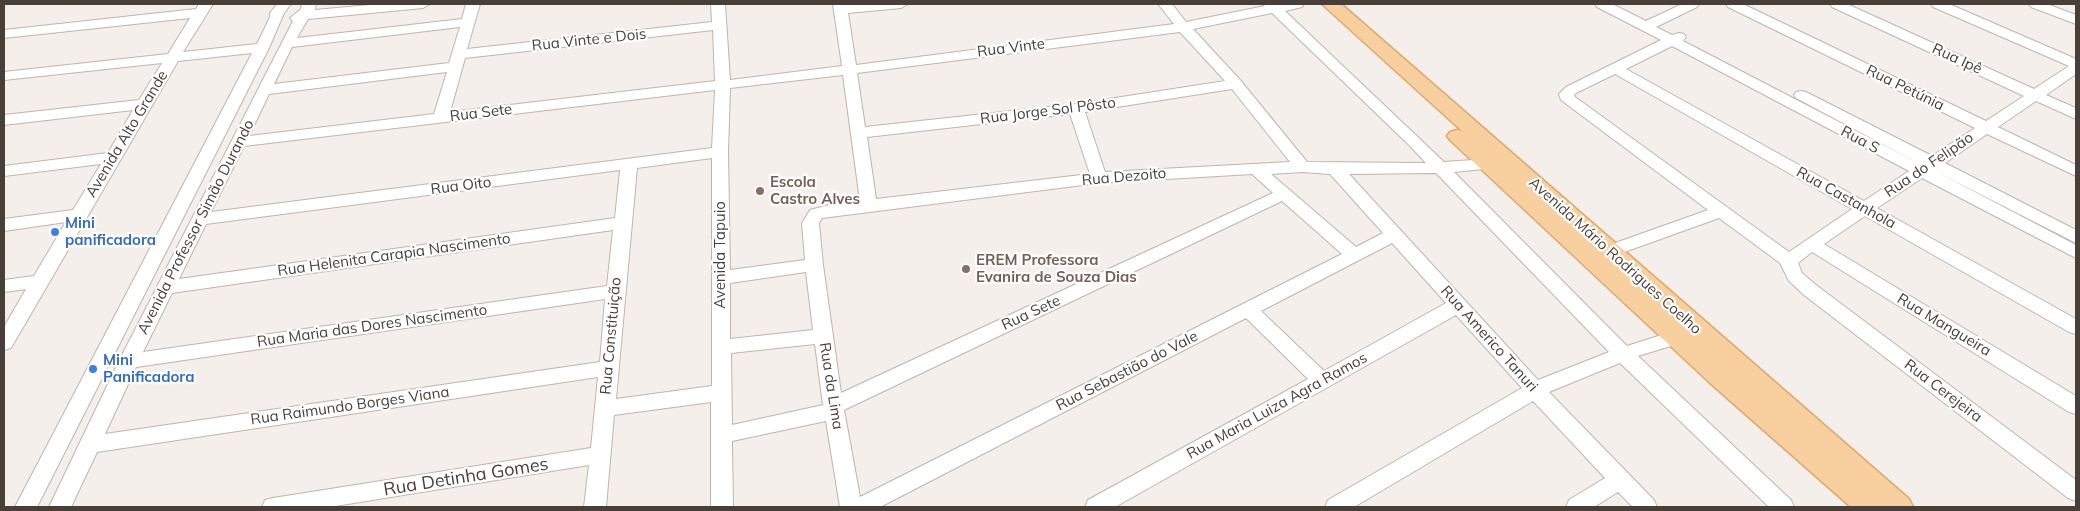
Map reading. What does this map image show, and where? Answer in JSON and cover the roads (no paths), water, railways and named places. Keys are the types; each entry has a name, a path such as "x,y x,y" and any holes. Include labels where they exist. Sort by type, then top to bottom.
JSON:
{"main road":[{"name":"Avenida Mário Rodrigues Coelho","path":"1312,4 1677,337 1870,507"},
{"name":"Avenida Mário Rodrigues Coelho","path":"1331,4 1899,507"}],"street":[{"path":"281,10 288,20 307,8 332,4"},
{"path":"307,8 423,4"},
{"path":"441,118 473,4"},
{"name":"Avenida Tapuio","path":"718,4 723,84 720,152 720,435 722,507"},
{"path":"869,206 841,7 901,4"},
{"path":"1166,4 1184,27 1236,84 1302,167"},
{"name":"Rua Vinte","path":"723,84 849,70 1184,27 1272,6 1297,4"},
{"path":"1602,4 1652,24 1692,4"},
{"path":"1624,4 1652,24"},
{"name":"Rua Petúnia","path":"1734,4 2076,171"},
{"name":"Rua Ipê","path":"1837,4 2076,114"},
{"path":"1938,4 2076,64"},
{"path":"2036,4 2076,20"},
{"path":"1272,6 1415,142 1623,354 1783,507"},
{"path":"4,34 204,8"},
{"name":"Avenida Alto Grande","path":"4,343 144,104 204,8"},
{"name":"Avenida Professor Simão Durando","path":"60,507 91,444 128,361 201,219 287,43 307,8"},
{"name":"Avenida Professor Simão Durando","path":"26,507 281,10"},
{"path":"287,43 468,22"},
{"name":"Rua S","path":"1652,24 1926,167 2076,252"},
{"name":"Rua Vinte e Dois","path":"264,90 719,25"},
{"path":"1678,38 1566,94 1569,100 1789,261"},
{"path":"4,76 262,48"},
{"name":"Rua do Felipão","path":"1789,261 1811,244 2076,68"},
{"name":"Rua Castanhola","path":"1616,69 2076,327"},
{"name":"Rua Sete","path":"239,142 723,84"},
{"name":"Rua Jorge Sol Pôsto","path":"858,133 1076,109 1236,84"},
{"path":"4,120 144,104"},
{"path":"1076,109 1099,178"},
{"name":"Rua Oito","path":"201,219 720,152"},
{"path":"4,171 113,158"},
{"name":"Rua Constituição","path":"595,507 609,368 614,290 623,224 628,164"},
{"name":"Rua Dezoito","path":"814,265 810,222 813,216 823,212 1099,178 1302,167 1335,169 1440,168 1487,164"},
{"name":"Rua S","path":"1926,167 2076,237"},
{"name":"Rua Americo Tanuri","path":"1335,169 1535,390 1646,507"},
{"path":"1257,170 1354,255"},
{"name":"Rua Sete","path":"720,435 833,408 1284,194"},
{"path":"1610,251 1720,212"},
{"path":"4,225 78,215"},
{"name":"Rua Helenita Carapia Nascimento","path":"166,287 623,224"},
{"name":"Rua Sebastião do Vale","path":"860,507 1394,235"},
{"name":"Rua Mangueira","path":"1811,244 2076,406"},
{"name":"Rua Cerejeira","path":"1789,261 1791,272 1810,290 2076,492"},
{"path":"721,278 814,265"},
{"name":"Rua da Lima","path":"814,265 833,408 850,507"},
{"path":"4,286 41,281"},
{"name":"Rua Maria das Dores Nascimento","path":"128,361 614,290"},
{"name":"Rua Maria Luiza Agra Ramos","path":"1096,507 1458,305"},
{"path":"1248,309 1321,380"},
{"path":"720,347 823,336"},
{"path":"1336,507 1535,390 1623,354 1677,337"},
{"name":"Rua Raimundo Borges Viana","path":"91,444 609,368"},
{"path":"604,409 720,393"},
{"name":"Rua Detinha Gomes","path":"272,507 600,456"},
{"path":"1577,507 1620,479"}],"place":[{"name":"Escola Castro Alves","path":"760,191"},
{"name":"Mini panificadora","path":"55,232"},
{"name":"EREM Professora Evanira de Souza Dias","path":"966,269"},
{"name":"Mini Panificadora","path":"93,369"}]}
